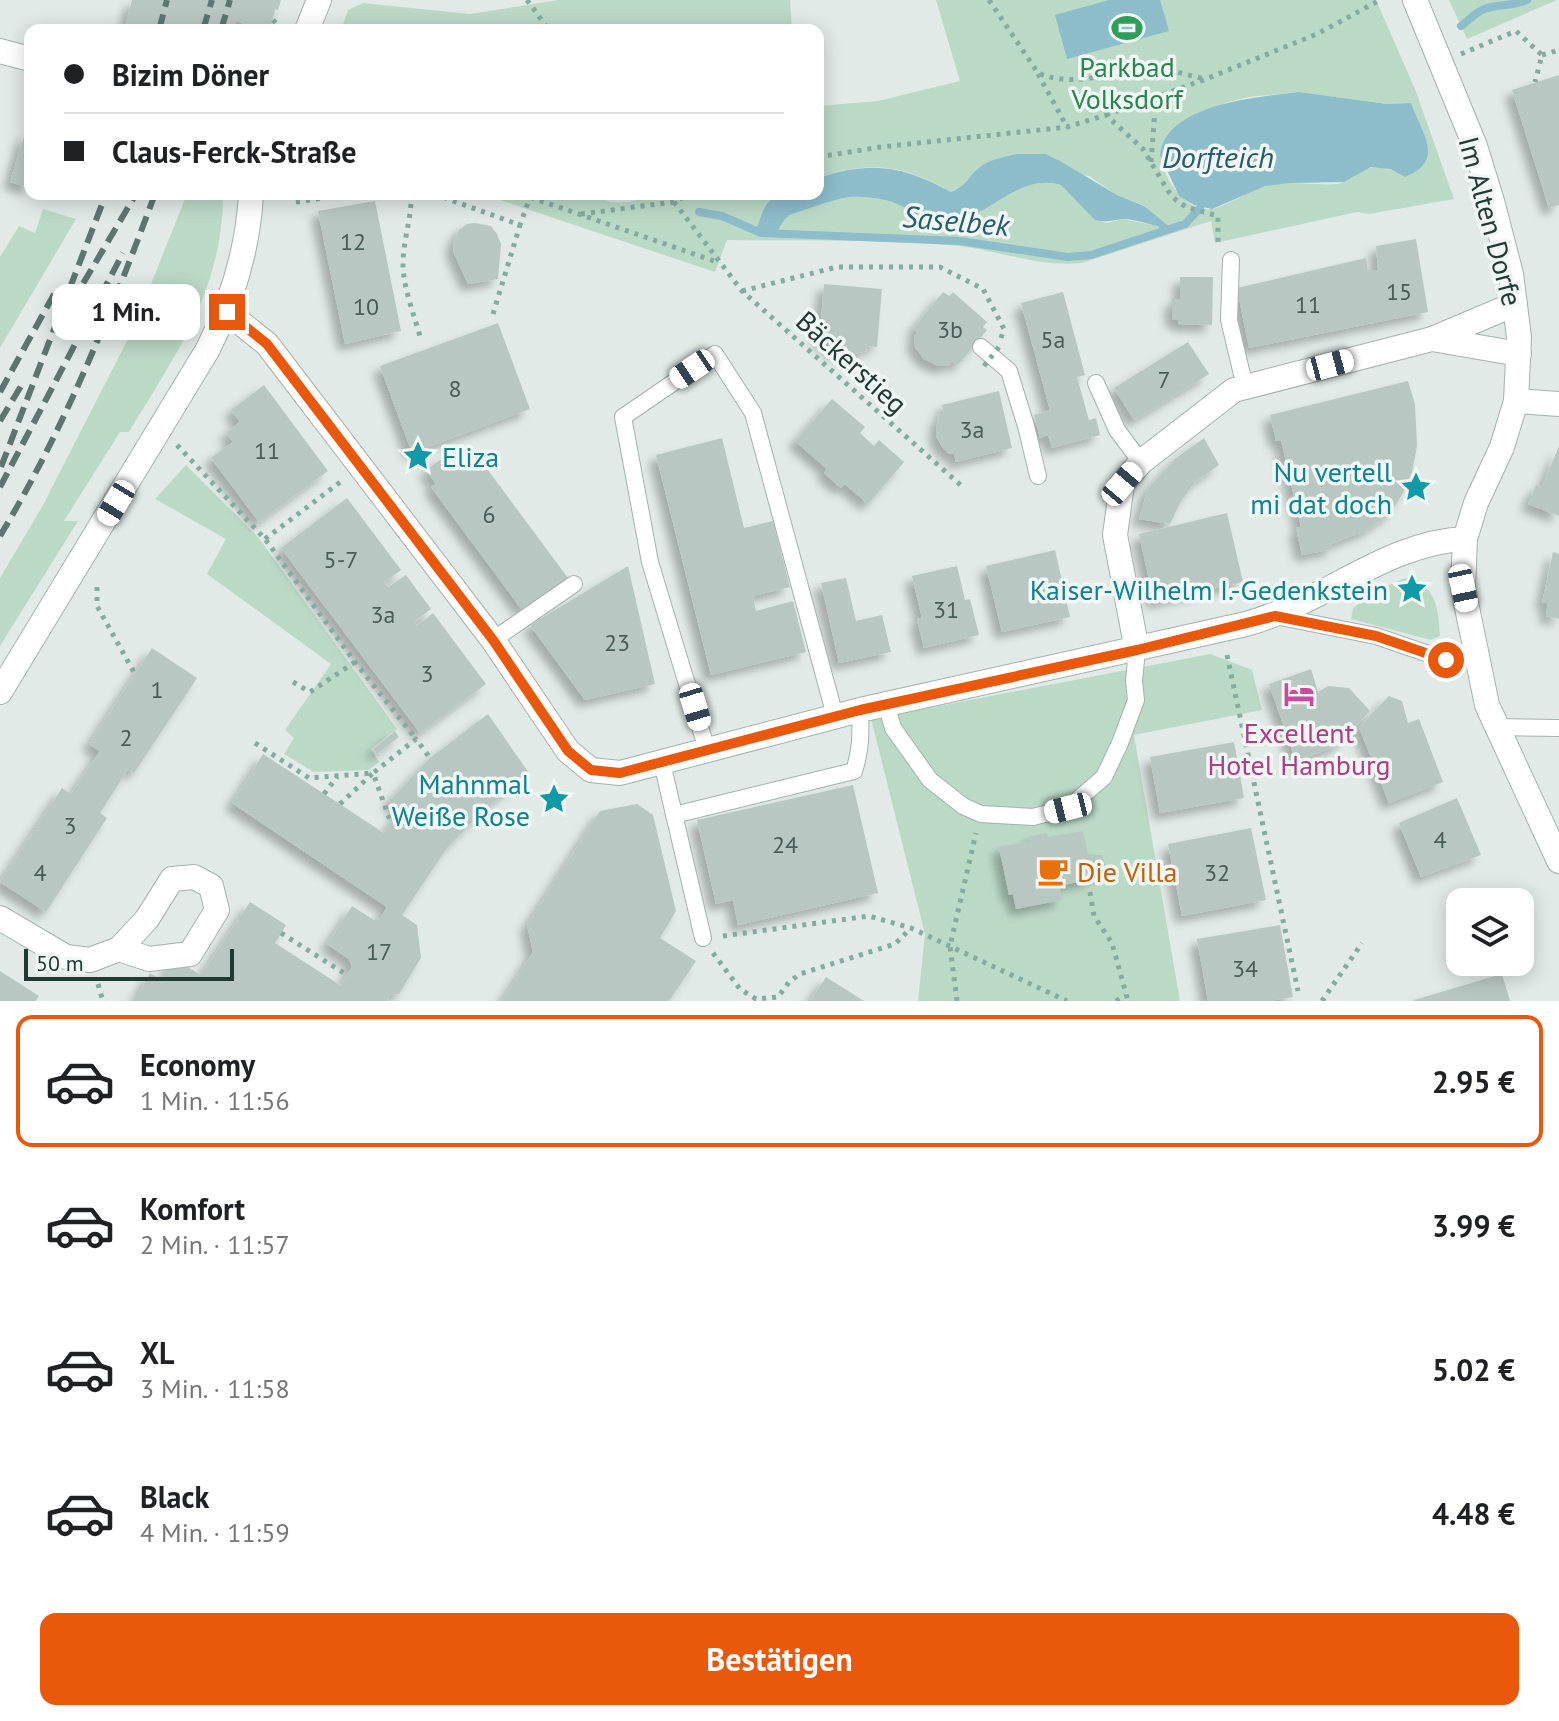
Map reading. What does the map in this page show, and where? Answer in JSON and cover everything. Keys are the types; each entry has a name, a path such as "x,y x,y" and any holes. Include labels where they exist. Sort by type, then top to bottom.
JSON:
{"street":[{"path":"309,24 319,0"},
{"name":"Im Alten Dorfe","path":"1420,11 1475,146 1492,201 1511,274 1519,354 1516,401 1502,447 1476,503 1465,539 1463,588 1492,716 1559,861"},
{"path":"0,51 24,57"},
{"path":"0,692 161,428 227,312 247,241 250,200"},
{"path":"1137,650 1115,535 1122,484 1141,462 1234,390 1432,339 1515,304"},
{"path":"227,312 267,344 493,640 568,751 591,770 620,773 860,710 1137,650 1275,616 1406,550 1439,540 1465,539"},
{"path":"1432,339 1519,354"},
{"path":"1516,401 1559,404"},
{"path":"0,918 66,957 90,960 119,949"}],"lane":[{"path":"1231,260 1229,320 1245,387"},
{"path":"981,347 1009,371 1038,476"},
{"path":"707,750 650,562 623,417 715,354 753,413 835,716"},
{"path":"1096,383 1117,430 1141,462"},
{"path":"493,640 574,584"},
{"path":"1275,616 1376,636 1446,660"},
{"path":"886,704 893,728 930,780 963,806 981,814 1033,817 1068,808 1104,777 1136,700 1137,650"},
{"path":"674,815 854,771 859,758 860,710"},
{"path":"1492,716 1559,728"},
{"path":"662,763 703,938"}],"path":[{"path":"527,0 545,24"},
{"path":"989,0 1038,73 1067,127"},
{"path":"824,156 1067,127 1206,79 1317,34 1380,0"},
{"path":"273,20 277,24"},
{"path":"1439,56 1516,31 1542,55"},
{"path":"1542,55 1559,50"},
{"path":"1535,82 1542,55"},
{"path":"1038,73 1069,81 1158,69 1206,79"},
{"path":"1151,163 1155,109 1164,94"},
{"path":"1106,115 1143,149 1168,191 1186,207 1218,216"},
{"path":"296,202 310,200"},
{"path":"411,200 402,268 421,340"},
{"path":"451,200 520,225"},
{"path":"493,314 529,200"},
{"path":"538,200 718,262"},
{"path":"578,214 678,200"},
{"name":"Bäckerstieg","path":"674,202 742,291 964,488"},
{"path":"742,291 837,267 940,267 983,289 1004,329 999,347 984,366"},
{"path":"161,428 265,539 430,758"},
{"path":"265,539 360,468"},
{"path":"97,587 97,606 135,674"},
{"path":"1222,630 1298,991"},
{"path":"293,682 310,692 355,662"},
{"path":"340,804 416,739"},
{"path":"255,743 309,778 373,773"},
{"path":"373,773 391,823"},
{"path":"324,794 338,776"},
{"path":"957,1001 950,946 981,814"},
{"path":"1090,892 1094,916 1112,943 1126,998 1116,1001"},
{"path":"911,928 895,944 800,974 789,982 778,997 756,999 740,989 703,938 869,916 911,928 1067,1001"},
{"path":"281,933 347,975"},
{"path":"1322,1001 1362,943"}],"green space":[{"path":"558,0 790,0 792,24 343,24 348,10 363,3 470,14"},
{"path":"936,0 1376,0 1415,89 1454,199 1369,214 1357,212 1215,243 1211,221 1082,263 1065,264 966,247 921,243 727,240 715,272 500,200 773,200 776,234 790,215 845,198 885,200 931,220 948,222 977,214 1016,190 1045,183 1061,185 1096,220 1107,223 1122,219 1159,226 1145,206 1117,195 1089,176 979,167 959,189 951,192 918,176 886,168 854,169 824,176 824,106 878,101 960,81","holes":["1299,92 1387,104 1411,103 1424,135 1427,154 1424,163 1405,177 1374,167 1337,184 1290,183 1262,187 1211,209 1191,204 1174,189 1161,158 1161,148 1225,103 1249,97"]},
{"path":"1449,0 1557,0 1467,39"},
{"path":"185,200 223,200 215,260 194,319 129,432 120,432 64,521 78,521 0,646 0,578 42,507 133,329"},
{"path":"43,209 76,219 0,348 0,257 19,226 35,233"},
{"path":"186,465 258,537 397,729 371,749 379,762 369,770 314,772 284,754 294,738 285,730 331,664 207,574 226,539 155,499"},
{"path":"1414,576 1435,602 1440,636 1431,640 1351,619 1353,608 1389,585"},
{"path":"1210,654 1252,670 1262,710 1134,735 1180,1001 918,1001 925,934 871,719"}],"water":[{"path":"1109,0 1160,0 1169,31 1067,59 1055,15"},
{"name":"Dorfteich","path":"1299,92 1387,104 1411,103 1428,145 1425,163 1405,177 1390,169 1371,167 1344,182 1265,186 1212,209 1194,205 1179,196 1160,155 1166,138 1179,124 1196,114 1239,100"},
{"path":"1017,154 1045,154 1117,195 1144,206 1171,228 1162,231 1158,226 1127,219 1095,220 1061,185 1045,183 1017,190 977,214 948,222 931,220 893,202 853,197 790,215 776,234 756,232 771,200 824,200 824,176 837,172 887,168 918,176 951,192 984,164"}],"building":[{"path":"132,0 281,0 271,24 236,21 235,24 126,24"},
{"path":"1559,75 1559,205 1549,208 1512,90"},
{"path":"24,136 24,186 10,182"},
{"path":"375,201 401,331 345,344 318,211"},
{"path":"475,223 491,226 497,234 501,244 498,279 468,284 453,244 459,230"},
{"path":"1416,239 1428,312 1249,348 1237,288 1366,258 1368,270 1378,270 1376,246"},
{"path":"1180,277 1213,277 1212,325 1178,324 1178,320 1172,320 1172,299 1180,299"},
{"path":"824,284 882,289 877,347 867,346 866,351 847,356 828,348 829,342 819,342"},
{"path":"943,292 949,296 953,292 987,322 983,327 987,330 957,366 952,361 948,366 938,366 924,359 915,347 914,336 918,332 913,329"},
{"path":"1063,292 1085,375 1077,377 1089,420 1096,418 1100,435 1052,448 1048,435 1040,438 1034,415 1050,410 1021,303"},
{"path":"498,323 530,409 412,453 380,366"},
{"path":"1188,342 1209,374 1134,420 1114,388"},
{"path":"1408,381 1415,404 1417,446 1412,472 1403,493 1390,514 1365,531 1331,544 1333,549 1302,555 1296,528 1301,527 1281,440 1276,441 1270,415"},
{"path":"264,385 328,471 259,522 211,458 233,442 226,433 240,422 231,410"},
{"path":"999,391 1012,448 956,462 954,453 949,454 936,436 939,415 944,414 942,405"},
{"path":"832,399 865,427 860,433 874,446 879,440 904,462 868,504 845,484 841,488 824,473 827,469 795,441"},
{"path":"722,438 744,528 773,521 790,587 753,596 756,611 793,601 806,652 711,675 656,455"},
{"path":"1204,438 1219,465 1195,482 1170,524 1139,519 1148,488 1176,458"},
{"path":"1559,446 1559,516 1528,504 1536,485 1542,487"},
{"path":"476,454 568,578 523,611 431,487 436,484 426,470 447,455 457,468"},
{"path":"347,498 401,570 384,582 388,587 406,575 431,609 414,622 417,626 433,613 486,684 420,733 281,548"},
{"path":"1227,513 1243,582 1154,602 1139,534"},
{"path":"1055,550 1070,617 1002,632 986,566"},
{"path":"1553,552 1559,554 1559,619 1546,616 1548,603 1542,603"},
{"path":"628,566 655,684 585,700 530,625"},
{"path":"957,566 965,600 970,599 979,635 924,648 917,619 922,618 912,576"},
{"path":"846,578 856,621 882,615 891,652 839,663 821,583"},
{"path":"152,648 197,678 134,773 128,769 100,813 107,818 46,912 0,882 62,788 71,794 100,751 89,744"},
{"path":"1311,669 1318,692 1328,686 1349,688 1370,711 1337,746 1296,761 1269,684"},
{"path":"1389,696 1402,701 1408,723 1419,719 1443,782 1389,803 1359,727"},
{"path":"488,714 529,773 481,813 447,848 402,915 417,925 421,958 399,994 390,995 387,1001 135,1001 150,973 162,980 174,959 201,975 250,902 286,925 275,943 340,985 352,967 349,959 327,944 352,906 374,920 381,918 387,907 232,803 263,754 384,833 400,811 389,801 430,758"},
{"path":"395,731 399,737 377,754 373,749"},
{"path":"1234,742 1244,798 1160,813 1150,757"},
{"path":"853,785 878,893 738,925 733,900 716,904 697,820"},
{"path":"1457,798 1481,855 1421,877 1399,823"},
{"path":"637,804 653,815 676,911 660,938 696,961 669,1001 502,1001 533,952 527,925 600,811"},
{"path":"1251,828 1266,900 1182,916 1168,844"},
{"name":"Die Villa","path":"1083,831 1088,854 1102,855 1104,870 1092,879 1059,886 1062,900 1016,909 1013,894 1009,895 999,847 1031,841 1030,836 1047,833 1048,837"},
{"path":"1280,925 1293,997 1269,1001 1208,1001 1197,939"},
{"path":"0,971 39,996 36,1001 0,1001"},
{"path":"1503,976 1510,1001 1414,1001"},
{"path":"826,977 864,1001 810,1001"}],"waterway":[{"name":"Saselbek","path":"1461,26 1482,10 1527,0"},
{"name":"Saselbek","path":"699,212 722,216 761,233 960,241 1068,257 1091,255 1185,224 1200,208"}],"railway":[{"path":"161,24 167,0"},
{"path":"205,24 212,0"},
{"path":"223,24 230,0"},
{"path":"1,467 104,200"},
{"path":"71,304 132,200"},
{"path":"0,536 66,411 153,200"},
{"path":"0,487 123,253"},
{"path":"0,392 58,287"},
{"path":"0,421 21,386"}],"place":[{"name":"Parkbad Volksdorf","path":"1127,28"},
{"name":"Eliza","path":"418,456"},
{"name":"Nu vertell mi dat doch","path":"1416,487"},
{"name":"Kaiser-Wilhelm I.-Gedenkstein","path":"1412,589"},
{"name":"Excellent Hotel Hamburg","path":"1299,694"},
{"name":"Mahnmal Weiße Rose","path":"554,799"},
{"name":"Die Villa","path":"1053,871"}],"route":[{"path":"227,312 267,344 493,640 568,751 591,770 620,773 860,710 1137,650 1275,616 1376,636 1446,660"}]}
